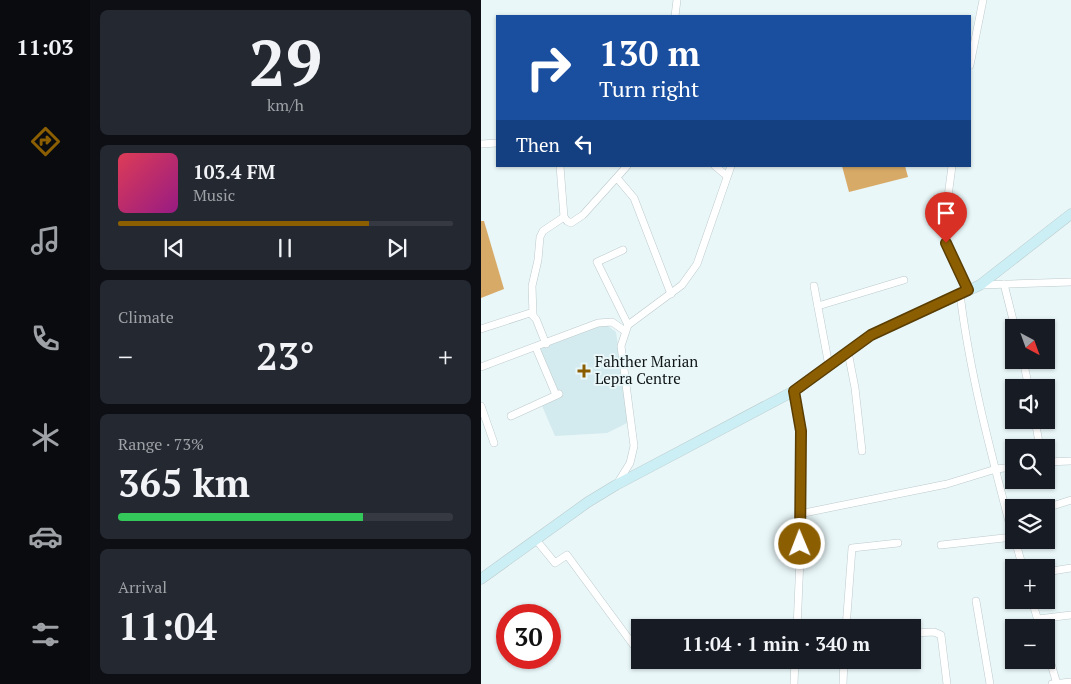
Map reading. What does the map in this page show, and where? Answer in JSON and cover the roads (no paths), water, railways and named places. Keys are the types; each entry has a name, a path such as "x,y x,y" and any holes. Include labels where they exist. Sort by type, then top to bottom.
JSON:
{"street":[{"path":"675,15 677,0"},
{"path":"971,60 983,0"},
{"path":"481,144 496,143"},
{"path":"560,167 564,217 571,223 577,220 626,167"},
{"path":"716,167 727,176"},
{"path":"616,485 630,463 634,446 621,346 626,328 682,285 697,264 731,167"},
{"path":"952,167 947,204 946,243 964,292 964,330 996,469 1005,499"},
{"path":"617,178 634,198 671,294"},
{"path":"481,579 537,541 588,502 616,485 794,391 871,335 980,285 1071,214"},
{"path":"546,344 533,315 532,286 538,260 539,237 543,231 564,217"},
{"path":"623,250 597,262 626,328"},
{"path":"818,306 904,280"},
{"path":"980,285 1071,282"},
{"path":"1004,284 1013,319"},
{"path":"814,286 829,366"},
{"path":"481,329 526,313 533,315"},
{"path":"481,367 599,323 612,322 626,328"},
{"path":"511,416 557,394 536,348"},
{"path":"848,352 855,388 862,451"},
{"path":"794,391 801,431 797,619"},
{"path":"481,406 494,443"},
{"path":"1055,462 1071,461"},
{"path":"799,514 947,484 1005,468"},
{"path":"1055,505 1071,500"},
{"path":"941,545 1005,539"},
{"path":"537,541 555,563 567,555 631,642"},
{"path":"847,619 852,548 898,543"},
{"path":"1055,571 1071,568"},
{"path":"976,601 990,684"},
{"path":"1035,609 1038,619 1071,615"},
{"path":"921,633 934,632 941,634 947,684"},
{"path":"794,684 795,669"},
{"path":"843,684 844,669"},
{"path":"1053,669 1057,684"},
{"path":"1052,684 1071,682"}],"place":[{"name":"Fahther Marian Lepra Centre","path":"584,371"}]}
